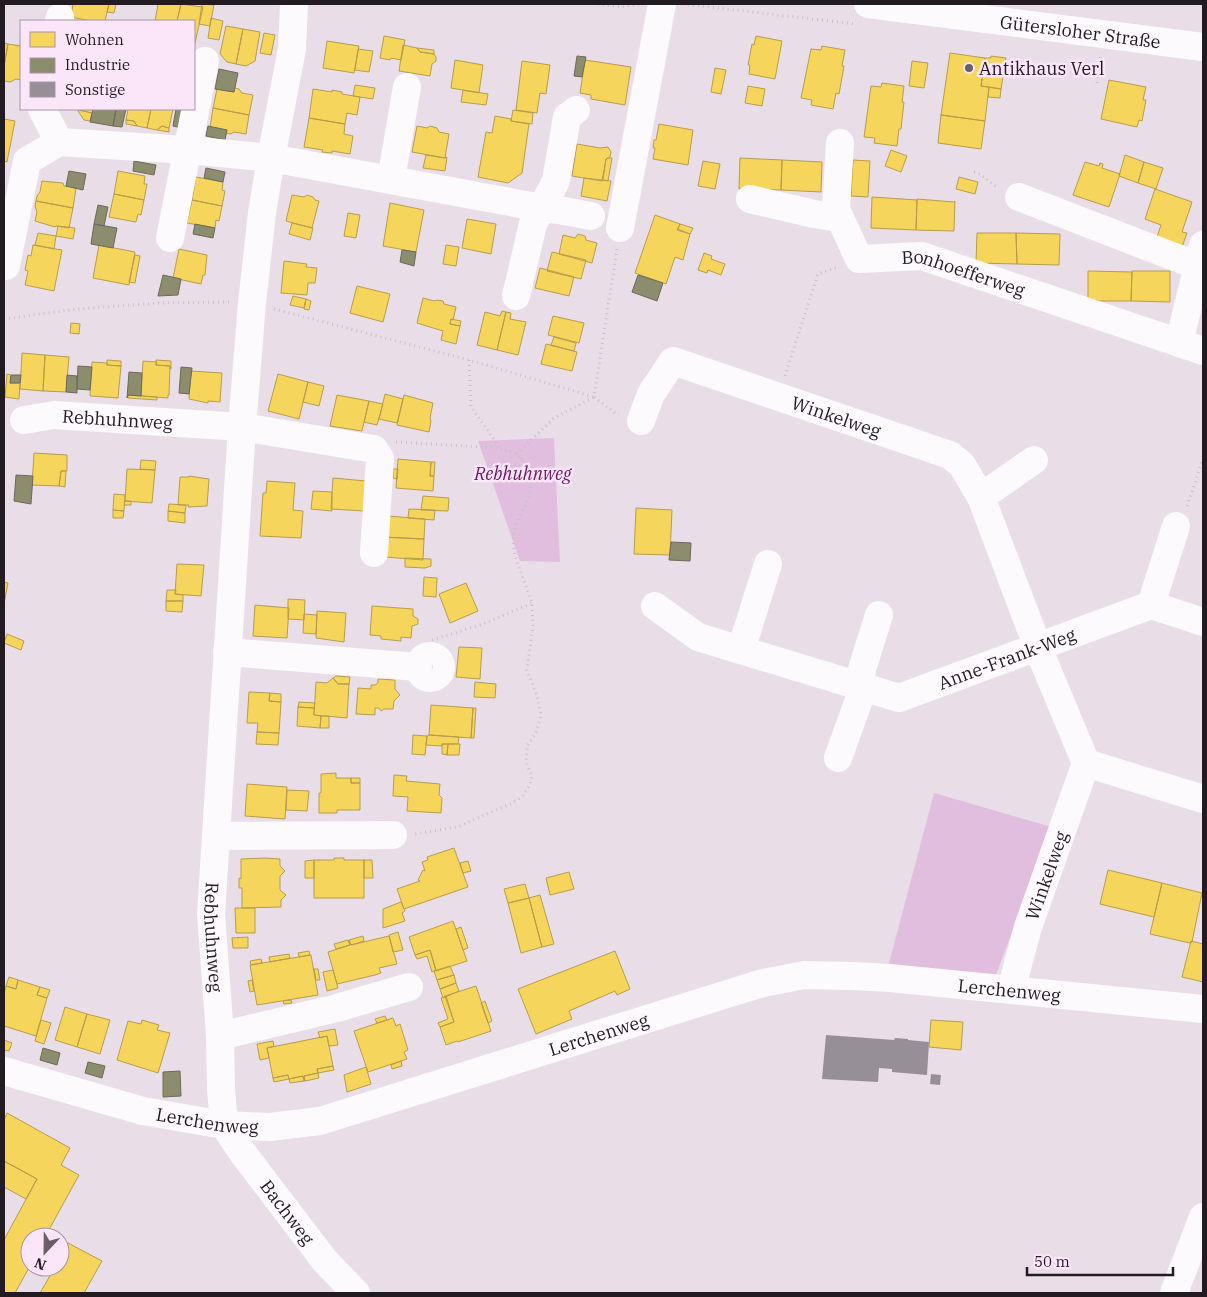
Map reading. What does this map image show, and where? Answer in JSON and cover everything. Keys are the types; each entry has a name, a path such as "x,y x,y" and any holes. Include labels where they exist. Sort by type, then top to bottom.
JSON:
{"street":[{"name":"Rebhuhnweg","path":"224,1124 211,914 227,652 252,304 262,213 292,49 294,4"},
{"name":"Rebhuhnweg","path":"292,49 304,22 309,4"},
{"path":"620,228 662,4"},
{"name":"Gütersloher Straße","path":"868,4 1203,47"},
{"path":"170,238 205,61"},
{"path":"391,180 407,87"},
{"path":"43,110 60,142"},
{"path":"516,296 534,224 556,181 567,117 576,110"},
{"path":"6,266 28,161 60,142 188,150 271,158 591,216"},
{"path":"840,143 836,209 859,259"},
{"path":"1019,197 1201,255"},
{"path":"750,198 814,214 839,218"},
{"name":"Bonhoefferweg","path":"859,259 922,256 1191,347 1201,255"},
{"name":"Winkelweg","path":"641,421 651,394 673,361 950,455 962,465 981,498 1038,648 1086,763 1028,926 1011,990"},
{"name":"Rebhuhnweg","path":"24,420 54,415 242,427 374,449"},
{"path":"374,449 380,458 374,553"},
{"path":"981,498 1034,460"},
{"path":"1176,526 1151,605 1203,622"},
{"path":"741,650 768,564"},
{"name":"Anne-Frank-Weg","path":"655,606 698,637 899,698 1151,605"},
{"path":"838,758 860,697 862,669 879,615"},
{"path":"227,652 427,654"},
{"path":"1086,763 1203,799"},
{"path":"216,836 393,835"},
{"name":"Lerchenweg","path":"4,1071 143,1111 224,1124 270,1127 320,1121 727,994 804,975 890,978 1203,1009"},
{"path":"220,1036 337,1008 409,987"},
{"name":"Bachweg","path":"224,1124 242,1152 325,1261 356,1293"},
{"path":"1174,1293 1203,1217"}],"path":[{"path":"598,4 621,7 646,4"},
{"path":"1097,83 1100,53"},
{"path":"974,172 980,174 997,187 1019,197"},
{"path":"594,397 620,228"},
{"path":"778,396 818,274 859,259"},
{"path":"4,319 77,309 140,304 231,302 252,304 470,360 594,397 615,413 641,421"},
{"path":"470,360 471,407 500,448"},
{"path":"517,454 554,418 594,397"},
{"path":"374,449 383,441 500,448 517,454 530,468 530,496 514,526 513,541 515,556 532,603 533,626 527,670 538,699 541,716 536,732 527,746 526,762 532,776 530,784 522,797 457,827 408,835 393,835"},
{"path":"1176,526 1183,516 1203,459"},
{"path":"427,654 483,624 532,603"}],"green space":[{"name":"Rebhuhnweg","path":"554,438 560,562 520,561 478,441"},
{"path":"934,793 1052,827 994,980 888,967"}],"building: Wohnen":[{"path":"73,4 109,4 105,20 86,20 71,17"},
{"path":"109,4 116,4 114,13 107,12"},
{"path":"158,4 181,4 177,20 155,20"},
{"path":"181,4 203,7 195,43 195,20 177,20"},
{"path":"202,4 214,5 210,26 199,24"},
{"path":"211,18 223,21 219,40 208,38"},
{"path":"226,26 243,29 236,64 227,62 220,54"},
{"path":"243,29 260,32 255,61 246,66 236,64"},
{"path":"264,33 275,35 271,55 260,53"},
{"path":"384,36 405,40 401,60 380,58"},
{"path":"756,36 782,41 775,79 749,74 750,65 748,65 752,44 754,45"},
{"path":"327,41 359,46 354,73 323,68"},
{"path":"4,43 8,44 4,66"},
{"path":"8,44 20,46 20,80 4,81 4,66"},
{"path":"403,45 417,48 420,52 434,54 436,61 432,64 430,76 399,71"},
{"path":"822,46 845,50 839,94 836,93 833,109 811,105 812,100 801,98 811,49 821,50"},
{"path":"417,48 434,50 434,54 420,52"},
{"path":"358,49 373,51 369,72 355,70"},
{"path":"950,53 985,58 981,86 989,87 985,121 941,115"},
{"path":"991,56 1006,58 1001,89 981,86 985,58 991,58"},
{"path":"455,60 483,65 479,93 451,88"},
{"path":"585,60 631,67 625,105 591,99 591,95 580,93"},
{"path":"522,61 550,65 546,94 540,93 537,113 516,110"},
{"path":"912,61 928,63 924,88 909,86"},
{"path":"715,68 726,70 721,94 711,92"},
{"path":"1109,80 1146,87 1143,100 1146,100 1142,121 1139,120 1137,127 1101,119"},
{"path":"882,83 904,86 901,129 899,129 897,146 874,143 875,138 864,137 871,86 881,87"},
{"path":"355,85 375,88 373,99 353,96"},
{"path":"748,86 765,89 762,106 745,103"},
{"path":"989,87 1001,89 1000,98 988,97"},
{"path":"235,88 239,89 242,93 253,95 249,115 213,108 217,89 234,92"},
{"path":"313,89 332,92 332,90 360,97 357,115 347,113 345,124 309,118"},
{"path":"463,90 488,94 486,105 461,102"},
{"path":"213,108 249,115 246,134 234,132 231,134 226,133 227,130 210,127"},
{"path":"79,110 93,110 92,113"},
{"path":"128,110 151,110 147,128 137,126 134,121 126,120"},
{"path":"151,110 173,110 169,128 162,126 157,130 147,128"},
{"path":"513,110 533,113 532,124 511,121"},
{"path":"78,111 92,113 90,121 84,120"},
{"path":"941,115 985,121 981,149 938,143"},
{"path":"495,116 529,124 522,173 508,183 478,177 486,132 492,133"},
{"path":"309,118 345,124 344,134 353,136 350,154 332,151 332,153 322,152 323,150 304,147"},
{"path":"4,119 15,121 7,162 4,161"},
{"path":"126,120 134,121 137,126 126,124"},
{"path":"659,124 693,130 688,165 653,159 654,140 656,140"},
{"path":"162,126 169,128 169,132 157,130"},
{"path":"417,126 427,128 430,126 437,128 439,132 449,134 445,158 412,152"},
{"path":"577,144 600,148 608,147 611,152 610,157 606,159 602,181 572,176"},
{"path":"891,150 907,156 901,172 885,166"},
{"path":"426,155 447,157 445,171 423,168"},
{"path":"1125,155 1144,162 1138,183 1119,176"},
{"path":"612,158 608,181 603,180 606,159"},
{"path":"740,158 782,160 781,190 739,189"},
{"path":"782,160 822,162 821,192 781,190"},
{"path":"853,160 870,161 868,197 851,196"},
{"path":"703,161 720,164 715,189 698,186"},
{"path":"1085,162 1099,166 1100,163 1103,164 1102,168 1120,174 1109,207 1073,195"},
{"path":"1144,162 1163,168 1156,189 1138,183"},
{"path":"118,171 145,176 144,184 147,184 144,200 114,194"},
{"path":"196,177 223,182 222,190 225,191 222,206 192,200"},
{"path":"959,177 978,182 975,194 956,189"},
{"path":"584,178 611,181 607,201 581,196"},
{"path":"42,181 63,183 64,186 76,188 73,208 36,201"},
{"path":"1155,189 1192,202 1182,232 1187,233 1182,247 1157,237 1161,225 1145,219"},
{"path":"114,194 144,200 141,215 138,214 136,222 109,217"},
{"path":"292,195 304,197 307,195 319,201 312,228 286,221"},
{"path":"872,197 917,200 916,230 871,228"},
{"path":"917,199 955,201 954,231 916,230"},
{"path":"192,200 222,206 219,221 216,220 215,228 187,223"},
{"path":"36,201 73,208 69,228 55,227 35,221 37,212"},
{"path":"390,203 424,210 416,252 383,246"},
{"path":"348,213 360,215 356,238 344,236"},
{"path":"655,215 680,224 677,230 690,234 683,260 675,257 666,284 635,273"},
{"path":"467,219 496,224 491,254 462,248"},
{"path":"292,223 313,228 310,240 289,234"},
{"path":"680,224 693,228 690,234 678,229"},
{"path":"58,226 75,228 73,239 56,236"},
{"path":"38,233 56,236 54,249 35,245"},
{"path":"977,233 1016,233 1017,264 976,263"},
{"path":"1016,233 1060,234 1059,265 1017,264"},
{"path":"578,234 585,236 586,240 597,243 592,263 559,254 563,235 575,238"},
{"path":"33,245 62,250 54,291 25,285 28,271 25,270 28,255 31,256"},
{"path":"99,245 135,252 129,285 93,278"},
{"path":"446,245 459,247 456,266 443,264"},
{"path":"179,249 207,255 205,275 203,275 201,284 173,278"},
{"path":"552,252 586,260 581,279 547,271"},
{"path":"704,253 712,256 711,259 725,264 721,275 708,270 707,273 698,270"},
{"path":"135,255 140,256 135,283 129,282"},
{"path":"284,261 307,264 306,267 317,268 315,283 308,283 307,295 281,293"},
{"path":"540,268 574,277 569,296 535,288"},
{"path":"1088,271 1132,272 1131,301 1088,301"},
{"path":"1132,271 1170,271 1170,302 1131,301"},
{"path":"357,286 390,294 383,322 350,313"},
{"path":"293,296 306,299 304,308 290,305"},
{"path":"423,298 443,301 444,304 456,307 450,324 460,326 456,344 441,340 443,331 417,323"},
{"path":"306,299 311,301 309,310 304,309"},
{"path":"502,311 506,312 497,350 477,345 485,312 500,316"},
{"path":"506,312 511,313 510,319 526,322 518,355 497,350"},
{"path":"553,316 584,323 579,343 548,335"},
{"path":"451,319 461,321 460,326 450,324"},
{"path":"71,323 80,324 79,334 70,333"},
{"path":"554,337 576,343 574,351 551,345"},
{"path":"546,344 577,352 572,371 541,364"},
{"path":"22,353 45,355 43,391 20,389"},
{"path":"45,355 69,357 66,392 43,391"},
{"path":"107,360 121,361 121,366 107,365"},
{"path":"156,360 171,361 171,369 170,366 156,365"},
{"path":"143,361 157,362 156,365 170,366 168,398 141,396"},
{"path":"92,362 121,366 118,398 90,396"},
{"path":"191,371 222,373 220,402 208,401 208,403 189,399"},
{"path":"7,374 11,375 10,383 20,383 19,399 5,397"},
{"path":"278,374 308,382 299,419 268,411"},
{"path":"308,382 324,386 319,406 303,402"},
{"path":"385,394 403,399 397,423 379,419"},
{"path":"128,395 157,397 157,400 128,398"},
{"path":"337,395 369,401 362,431 330,426"},
{"path":"404,395 433,403 429,432 397,425"},
{"path":"369,401 383,404 377,425 364,422"},
{"path":"34,453 67,455 67,471 61,471 59,486 32,485"},
{"path":"398,459 431,462 430,476 434,476 433,491 396,488"},
{"path":"141,460 156,461 155,470 140,469"},
{"path":"431,462 435,462 434,476 430,476"},
{"path":"127,469 155,470 152,503 125,501"},
{"path":"393,469 398,469 397,479 393,478"},
{"path":"61,471 66,471 65,487 59,486"},
{"path":"189,476 209,479 207,506 188,507 189,505 178,505 180,477"},
{"path":"333,478 366,481 364,511 331,509"},
{"path":"267,481 295,483 293,510 303,511 301,538 260,536 263,493 266,493"},
{"path":"313,491 332,492 332,511 311,509"},
{"path":"114,494 125,495 124,511 113,510"},
{"path":"423,496 449,498 448,511 421,510"},
{"path":"125,501 131,501 131,505 124,505"},
{"path":"169,504 186,505 185,513 168,511"},
{"path":"636,508 672,510 670,555 634,554"},
{"path":"409,509 435,510 434,520 408,518"},
{"path":"113,510 124,511 123,518 113,518"},
{"path":"168,511 185,513 185,523 168,521"},
{"path":"388,516 425,519 424,539 383,537"},
{"path":"383,537 424,539 423,560 385,557"},
{"path":"405,558 431,559 431,566 425,568 405,567"},
{"path":"177,564 204,565 201,596 175,594"},
{"path":"424,577 437,578 436,597 423,596"},
{"path":"4,582 8,583 4,604"},
{"path":"466,583 478,611 450,623 439,594"},
{"path":"167,590 176,590 175,594 183,595 183,601 166,601"},
{"path":"288,599 305,600 304,620 288,619"},
{"path":"166,601 183,601 182,612 166,611"},
{"path":"255,605 289,608 287,638 253,636"},
{"path":"372,606 413,609 413,616 418,619 418,624 412,626 411,638 401,637 401,641 381,639 381,636 370,635"},
{"path":"317,611 346,613 344,642 316,638"},
{"path":"304,614 317,615 316,634 303,633"},
{"path":"7,634 24,641 21,650 4,643"},
{"path":"459,647 482,648 480,679 456,677"},
{"path":"336,676 350,677 349,684 338,684 333,678"},
{"path":"333,678 338,684 349,684 347,718 314,715 316,682 327,683"},
{"path":"378,679 395,680 395,689 400,695 394,701 393,709 381,711 379,708 375,708 375,715 356,714 358,688 371,689 371,685 378,683"},
{"path":"475,682 496,684 495,698 474,697"},
{"path":"249,692 270,693 269,701 281,702 279,733 257,732 258,723 247,723"},
{"path":"270,693 281,694 281,702 269,701"},
{"path":"299,702 315,703 314,708 298,707"},
{"path":"431,705 473,708 471,738 429,735"},
{"path":"298,707 314,708 314,715 321,716 320,728 297,726"},
{"path":"473,708 476,708 474,738 471,738"},
{"path":"321,716 329,716 329,728 320,728"},
{"path":"257,732 279,733 278,745 256,744"},
{"path":"413,735 427,736 425,755 412,754"},
{"path":"427,736 459,737 458,744 426,745"},
{"path":"442,744 448,744 447,755 442,754"},
{"path":"448,744 460,744 459,755 447,755"},
{"path":"336,773 336,778 351,778 351,783 360,783 360,810 337,810 337,813 319,813 321,774"},
{"path":"394,775 407,776 406,781 440,784 439,795 442,798 441,813 407,811 408,797 393,796"},
{"path":"351,778 360,778 360,783 351,783"},
{"path":"247,784 287,787 285,819 245,816"},
{"path":"287,790 309,791 307,811 286,810"},
{"path":"454,848 468,887 404,909 397,889 420,881 418,880 423,870 425,871 422,862 428,860 427,857"},
{"path":"334,858 364,860 364,898 314,898 314,860 334,860"},
{"path":"241,859 280,859 280,866 285,871 280,876 280,890 286,895 281,900 281,907 242,908 242,888 239,888"},
{"path":"314,860 314,878 305,878 305,861"},
{"path":"364,860 372,860 373,878 364,878"},
{"path":"468,861 471,871 463,873 460,863"},
{"path":"1108,870 1162,883 1154,917 1100,904"},
{"path":"569,872 574,889 550,895 546,878"},
{"path":"1162,883 1202,893 1192,942 1190,943 1150,934"},
{"path":"525,884 529,898 508,903 504,889"},
{"path":"540,895 554,944 542,947 529,898"},
{"path":"529,898 542,947 521,953 508,903"},
{"path":"401,902 405,911 402,913 405,921 383,928 383,909"},
{"path":"235,908 255,908 255,933 236,933"},
{"path":"453,921 467,961 436,971 430,950 415,955 409,937"},
{"path":"461,927 468,948 463,950 456,929"},
{"path":"398,932 403,950 393,952 389,935"},
{"path":"363,936 364,941 351,945 349,940"},
{"path":"389,936 397,964 379,968 381,973 375,975 337,984 328,952 350,945 349,940 351,945"},
{"path":"248,937 248,948 233,948 232,938"},
{"path":"348,940 350,945 336,949 334,944"},
{"path":"1191,941 1203,944 1203,982 1182,977"},
{"path":"430,950 436,970 432,972 427,956 417,959 415,955"},
{"path":"309,951 310,955 299,957 298,953"},
{"path":"615,951 630,989 617,995 615,991 569,1011 572,1019 536,1034 518,989"},
{"path":"289,954 290,958 270,962 269,957"},
{"path":"311,955 318,995 257,1005 250,965"},
{"path":"261,959 262,963 251,965 250,961"},
{"path":"450,966 454,975 437,980 434,971"},
{"path":"314,969 318,969 320,980 316,980"},
{"path":"333,970 338,988 327,991 323,972"},
{"path":"454,975 456,983 440,989 437,980"},
{"path":"9,977 18,980 16,989 6,986"},
{"path":"18,980 40,987 37,995 47,998 36,1036 4,1026 4,994 6,986 16,989"},
{"path":"252,980 254,991 250,992 248,981"},
{"path":"456,983 459,991 443,998 440,989"},
{"path":"476,986 491,1031 446,1045 440,1027 454,1022 445,996"},
{"path":"40,987 50,990 47,998 37,995"},
{"path":"446,996 454,1022 440,1027 438,1023 448,1019 441,998"},
{"path":"291,1000 292,1003 284,1004 283,1001"},
{"path":"485,1001 492,1021 488,1023 481,1003"},
{"path":"65,1007 87,1014 77,1047 55,1040"},
{"path":"87,1014 110,1020 100,1054 77,1047"},
{"path":"385,1016 387,1020 377,1023 375,1019"},
{"path":"393,1018 396,1026 400,1024 408,1050 404,1052 407,1059 368,1072 354,1031"},
{"path":"41,1020 51,1023 44,1044 35,1041"},
{"path":"142,1020 159,1025 157,1030 170,1033 158,1073 117,1060 128,1021 141,1024"},
{"path":"931,1020 963,1022 961,1050 929,1047"},
{"path":"335,1029 338,1045 329,1046 327,1036 320,1038 318,1032"},
{"path":"327,1036 333,1066 317,1069 318,1073 304,1076 305,1081 303,1076 289,1079 288,1075 273,1078 267,1048"},
{"path":"4,1040 12,1043 9,1051 4,1050"},
{"path":"273,1041 274,1046 267,1048 269,1058 260,1060 257,1044"},
{"path":"401,1061 402,1066 392,1069 391,1065"},
{"path":"333,1066 334,1070 318,1073 317,1069"},
{"path":"366,1067 371,1084 347,1092 344,1075"},
{"path":"318,1073 319,1078 305,1081 304,1076"},
{"path":"288,1075 289,1079 274,1082 273,1078"},
{"path":"303,1076 304,1081 290,1083 289,1079"},
{"path":"7,1113 70,1148 61,1165 79,1175 50,1227 20,1227 20,1277 24,1277 15,1293 4,1293 4,1240 37,1179 4,1161 4,1120"},
{"path":"4,1161 37,1179 26,1199 4,1187"},
{"path":"70,1244 102,1261 84,1293 40,1293 49,1277 70,1277"}],"building: Industrie":[{"path":"577,56 586,57 582,77 574,76"},
{"path":"219,69 238,73 234,92 215,89"},
{"path":"93,110 116,110 113,126 90,122"},
{"path":"116,110 126,110 122,127 113,126"},
{"path":"176,110 182,110 182,128 173,126"},
{"path":"208,126 227,130 225,140 206,136"},
{"path":"134,161 156,165 154,175 133,171"},
{"path":"206,168 225,172 223,182 204,178"},
{"path":"69,171 86,174 83,190 66,186"},
{"path":"98,205 108,207 104,226 94,224"},
{"path":"94,224 117,228 113,248 91,244"},
{"path":"195,224 215,228 213,238 193,234"},
{"path":"402,250 416,252 414,266 400,262"},
{"path":"163,275 181,279 178,295 158,296"},
{"path":"638,275 663,283 657,301 632,292"},
{"path":"78,366 92,367 90,390 77,389"},
{"path":"181,367 192,368 189,394 179,393"},
{"path":"129,372 142,373 141,396 128,395 127,398"},
{"path":"11,375 21,375 20,383 10,383"},
{"path":"67,375 77,376 77,393 66,392"},
{"path":"16,475 33,476 31,504 14,501"},
{"path":"671,542 691,543 690,561 669,560"},
{"path":"43,1048 60,1053 57,1065 40,1060"},
{"path":"88,1062 105,1066 102,1078 85,1073"},
{"path":"180,1071 181,1096 163,1097 163,1072"}],"building: Sonstige":[{"path":"826,1035 894,1040 895,1038 929,1042 927,1075 892,1072 892,1069 879,1068 878,1082 822,1079"},
{"path":"931,1074 941,1075 940,1085 930,1084"}],"place":[{"name":"Antikhaus Verl","path":"969,68"}]}
